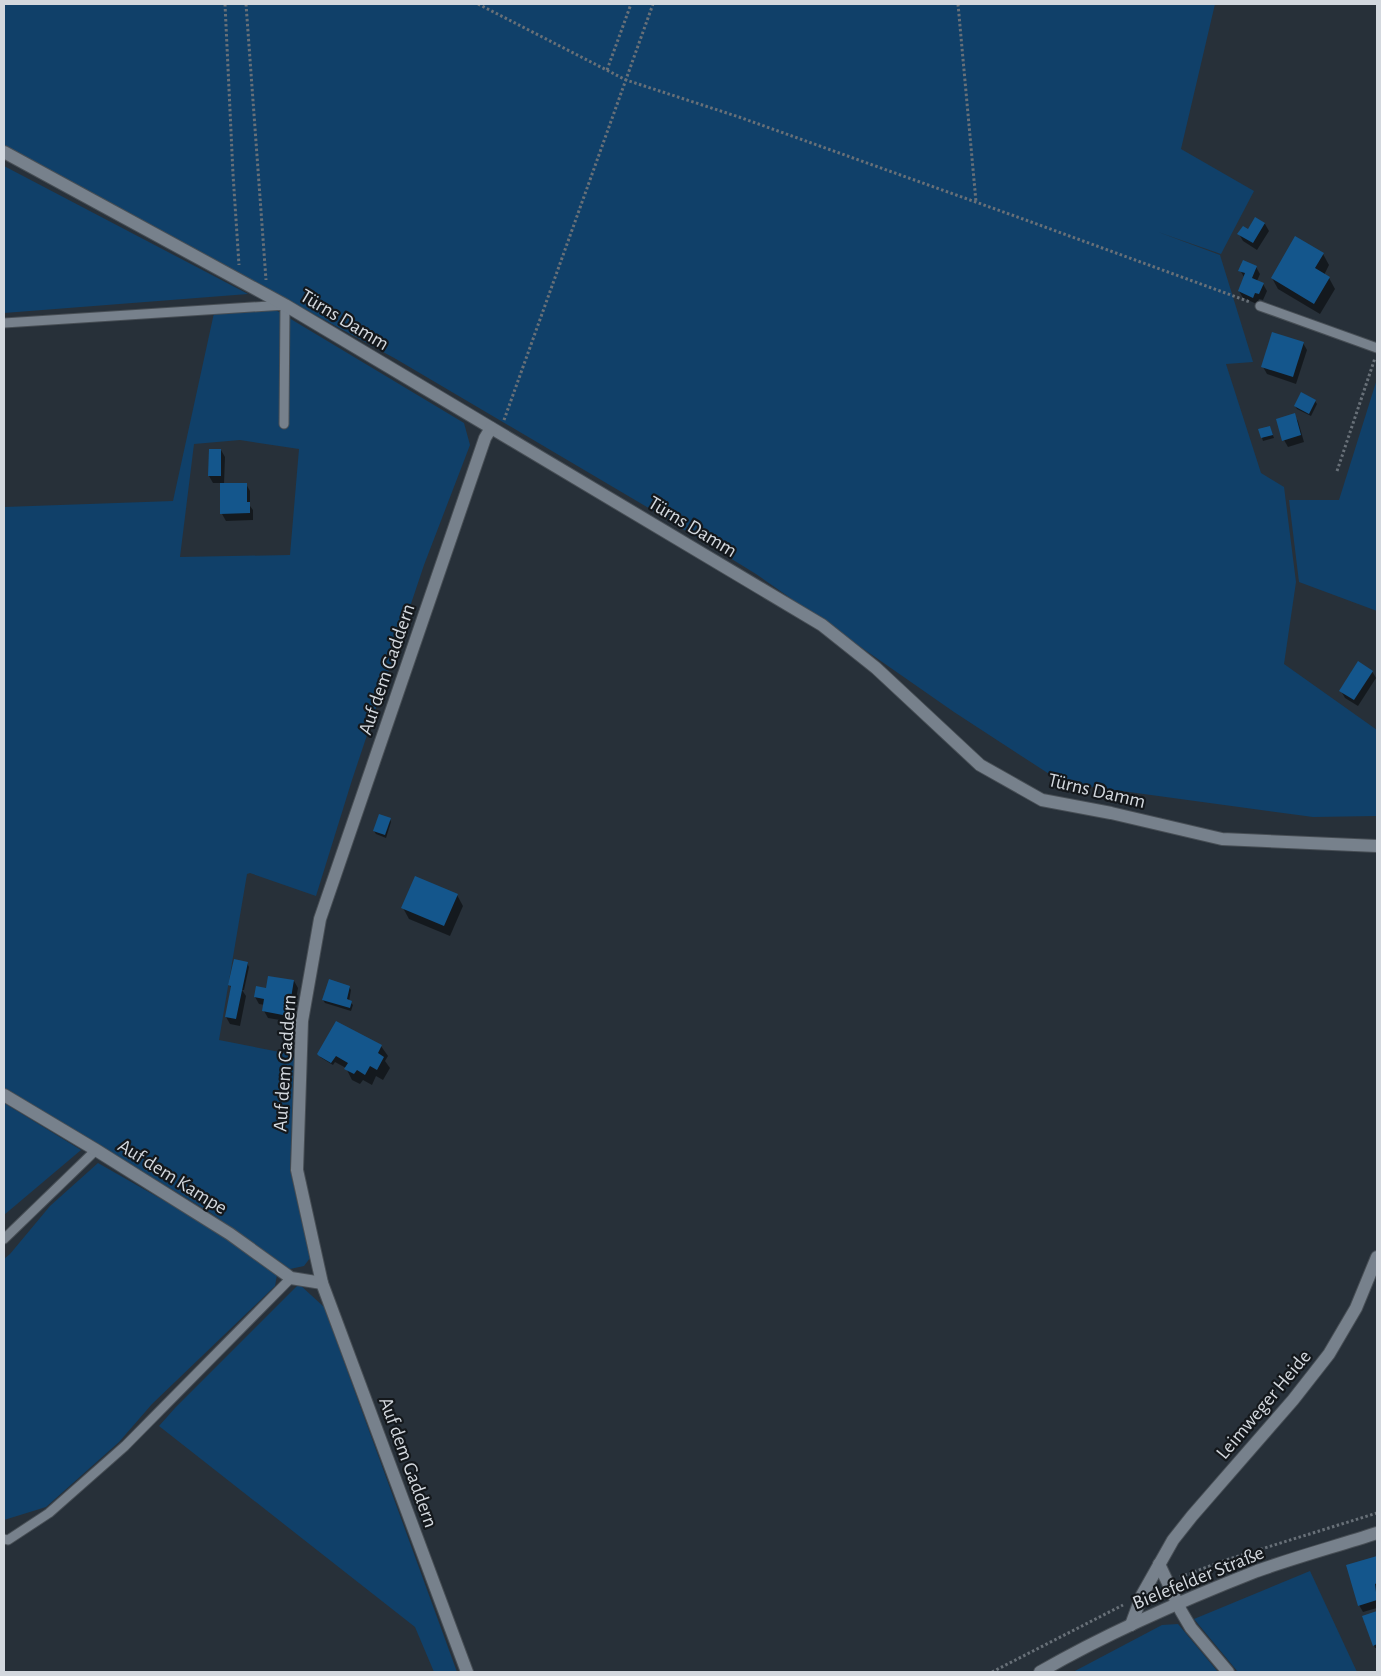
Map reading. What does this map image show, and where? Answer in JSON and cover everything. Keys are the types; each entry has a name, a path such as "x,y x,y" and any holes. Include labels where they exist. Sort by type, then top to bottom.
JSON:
{"street":[{"name":"Türns Damm","path":"4,152 285,305 822,625 876,668 980,765 1042,800 1111,813 1222,838 1377,846"},
{"name":"Auf dem Gaddern","path":"467,1672 322,1283 297,1170 302,1022 320,919 485,438 495,431"},
{"name":"Auf dem Kampe","path":"4,1096 96,1150 230,1234 291,1278 322,1283"},
{"name":"Leimweger Heide","path":"1131,1625 1142,1595 1173,1540 1293,1400 1328,1354 1356,1308 1377,1257"},
{"name":"Bielefelder Straße","path":"1040,1672 1082,1648 1178,1603 1259,1571 1377,1534"},
{"path":"1160,1564 1191,1628 1228,1672"}],"lane":[{"path":"4,323 285,305 284,424"},
{"path":"1260,306 1377,349"},
{"path":"4,1239 96,1150"},
{"path":"5,1541 49,1513 125,1446 291,1278"}],"path":[{"path":"225,4 240,280"},
{"path":"246,4 267,295"},
{"path":"478,4 626,80 976,202 1260,306"},
{"path":"607,70 631,4"},
{"path":"495,431 626,80 652,4"},
{"path":"958,4 976,202"},
{"path":"1337,471 1377,349"}],"shaded area":[{"path":"4,4 1215,4 1181,149 1254,191 1221,254 1158,232 1220,255 1253,362 1226,364 1261,473 1284,487 1296,582 1284,664 1377,730 1377,816 1313,817 1063,783 954,712 756,574 652,510 396,359 4,145"},
{"path":"4,166 248,294 4,313"},
{"path":"274,309 464,423 470,445 424,565 352,780 316,896 250,873 247,874 219,1040 295,1055 290,1170 310,1258 304,1266 290,1269 211,1213 4,1088 4,507 173,501 214,313","holes":["240,440 299,449 290,555 180,557 194,444"]},
{"path":"1377,379 1377,611 1299,582 1289,500 1339,500"},
{"path":"4,1103 81,1150 4,1215"},
{"path":"98,1163 210,1227 277,1275 275,1286 152,1404 119,1442 46,1507 4,1520 4,1259 50,1206"},
{"path":"299,1284 324,1307 457,1672 434,1672 415,1627 159,1426"},
{"path":"1310,1571 1357,1672 1238,1672 1194,1619"},
{"path":"1178,1624 1218,1672 1073,1672 1162,1625"}],"building":[{"path":"1255,217 1265,223 1253,243 1237,234 1243,226 1248,229"},
{"path":"1295,236 1324,253 1315,268 1330,277 1314,304 1271,278"},
{"path":"1243,260 1257,266 1252,278 1264,283 1259,294 1255,293 1253,298 1238,291 1245,273 1238,271"},
{"path":"1272,332 1304,342 1293,377 1261,367"},
{"path":"1301,392 1316,400 1309,414 1294,406"},
{"path":"1295,413 1301,435 1282,441 1276,419"},
{"path":"1270,426 1273,435 1261,438 1258,429"},
{"path":"209,449 221,449 221,476 208,476"},
{"path":"220,483 247,483 247,502 250,502 250,513 220,514"},
{"path":"1358,661 1373,671 1354,700 1339,691"},
{"path":"379,814 391,818 385,835 373,831"},
{"path":"415,876 458,894 444,926 401,908"},
{"path":"234,959 248,962 236,1019 225,1017 231,986 228,985"},
{"path":"268,976 294,980 288,1016 262,1011 264,999 254,997 256,986 266,988"},
{"path":"329,979 350,986 347,999 352,1001 350,1008 322,1000"},
{"path":"336,1021 382,1045 378,1053 384,1057 377,1070 370,1066 365,1075 357,1070 354,1074 344,1069 348,1063 336,1056 331,1063 317,1054"},
{"path":"1377,1556 1377,1583 1375,1584 1377,1600 1358,1606 1346,1565"},
{"path":"1377,1611 1377,1644 1373,1646 1362,1616"}]}
